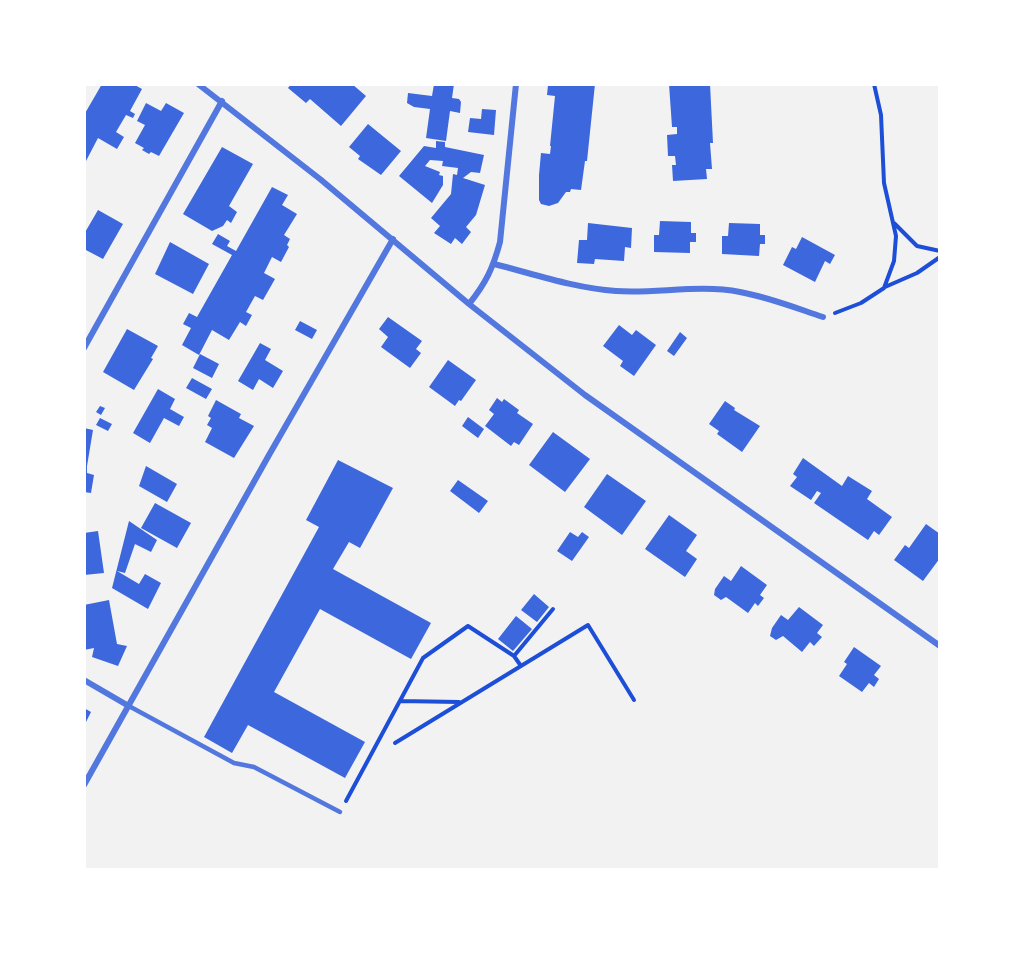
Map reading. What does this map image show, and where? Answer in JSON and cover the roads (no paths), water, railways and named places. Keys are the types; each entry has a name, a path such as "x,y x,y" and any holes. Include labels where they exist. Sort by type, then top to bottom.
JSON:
{"street":[{"path":"198,84 585,395 940,646"},
{"path":"469,304 484,285 494,264 500,242 516,84"},
{"path":"84,348 222,101"},
{"path":"84,785 127,705 393,239"},
{"path":"494,264 573,285 613,291 739,291 824,317"},
{"path":"84,681 127,705"}],"lane":[{"path":"127,705 234,763 254,767 340,812"}]}
